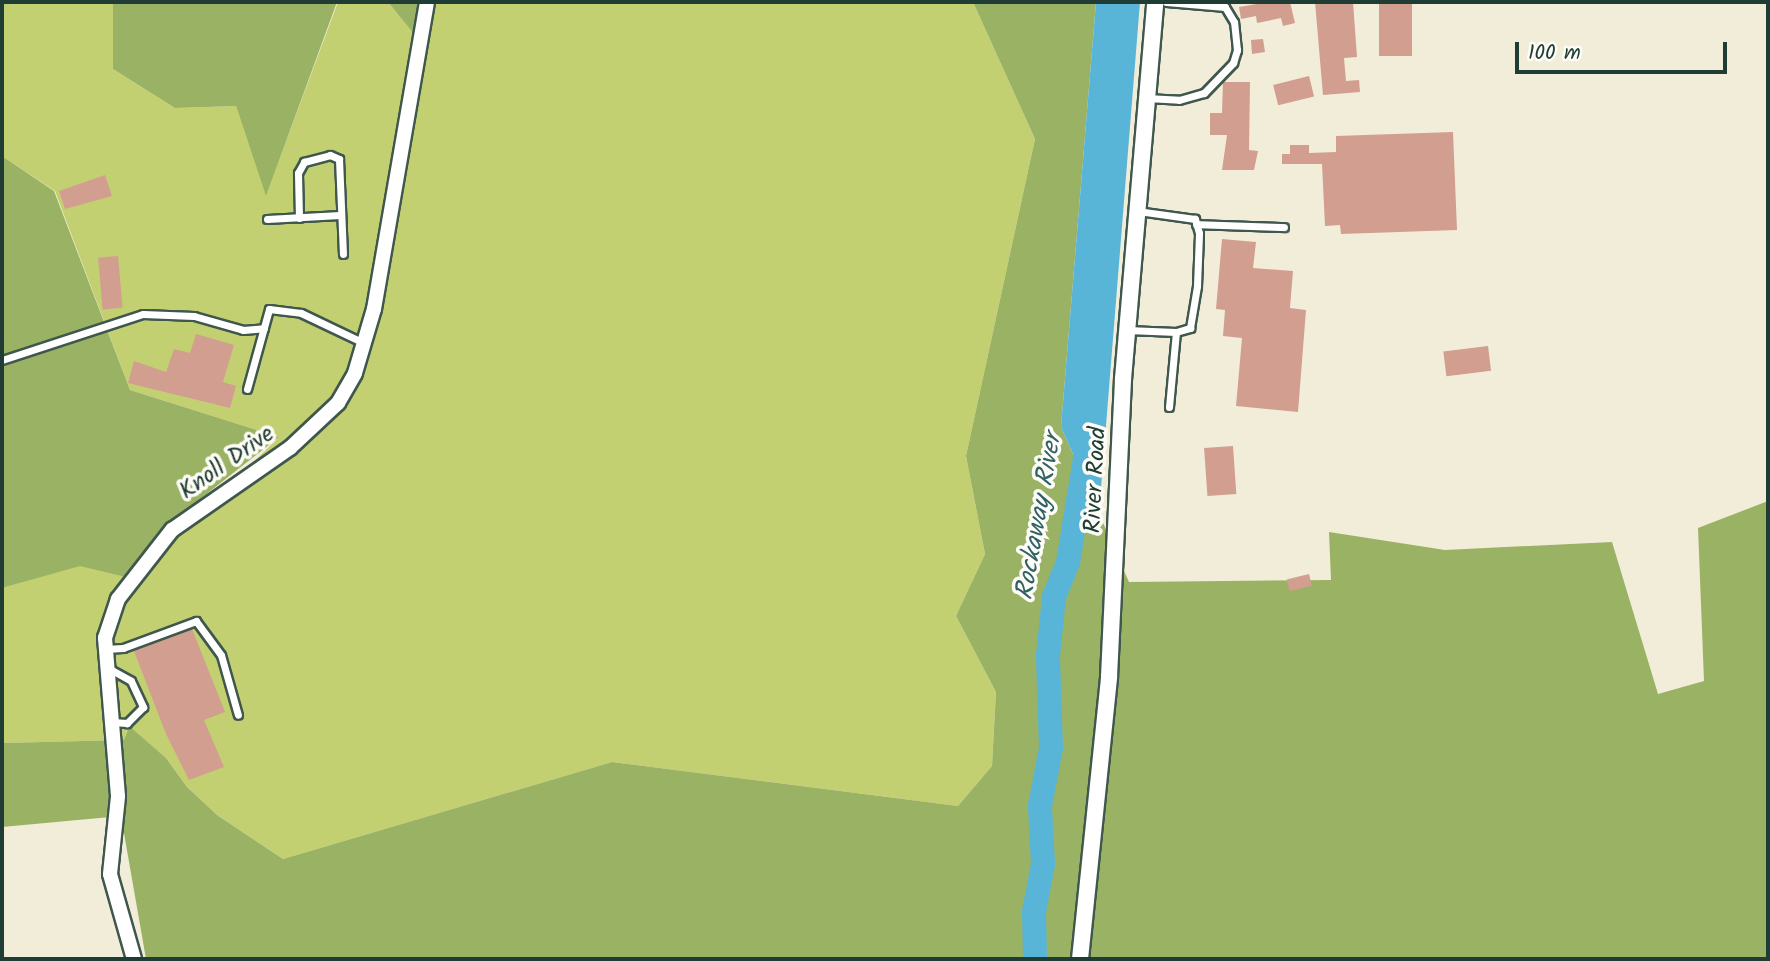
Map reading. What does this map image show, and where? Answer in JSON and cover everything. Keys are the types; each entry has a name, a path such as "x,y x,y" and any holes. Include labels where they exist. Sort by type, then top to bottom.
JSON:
{"street":[{"name":"Knoll Drive","path":"134,959 110,874 118,796 104,649 118,599 172,530 290,448 338,403 355,373 365,343 427,2"},
{"name":"River Road","path":"1080,959 1109,677 1127,330 1155,2"}],"lane":[{"path":"1146,98 1179,100 1204,93 1233,63 1237,50 1234,22 1225,7 1166,2"},
{"path":"299,218 298,173 312,157 330,155 339,159 343,254"},
{"path":"1127,330 1176,332 1190,328 1197,286 1195,219 1136,211"},
{"path":"267,219 340,215"},
{"path":"1196,224 1284,227"},
{"path":"247,389 270,309 301,313 365,343"},
{"path":"2,360 143,314 194,316 243,330 264,328"},
{"path":"1169,407 1176,332"},
{"path":"104,649 123,648 196,621 221,655 238,715"},
{"path":"105,666 131,681 143,707 127,723 112,722"}],"green space":[{"path":"2,2 113,2 113,69 175,108 236,106 266,195 338,2 388,2 415,34 418,2 973,2 1035,139 966,456 985,554 956,616 996,692 992,766 958,806 612,762 283,859 217,815 187,787 166,758 128,727 124,740 2,743 2,588 80,565 134,579 279,437 130,390 55,191 2,156"},
{"path":"113,2 337,2 266,196 236,106 175,108 113,69"},
{"path":"388,2 418,2 415,35"},
{"path":"973,2 1096,2 1061,427 1129,582 1331,580 1329,532 1445,550 1612,542 1658,694 1704,681 1698,528 1768,501 1768,959 146,959 121,816 2,827 2,743 124,740 129,726 166,758 187,787 217,815 283,859 612,762 958,806 992,766 996,692 956,616 985,554 966,456 1035,139"},
{"path":"2,156 54,191 130,390 279,437 167,525 134,579 80,566 2,588"}],"water":[{"name":"Rockaway River","path":"1096,2 1140,2 1099,513 1061,427"}],"building":[{"path":"1268,2 1290,2 1295,23 1283,26 1281,18 1257,23 1256,16 1241,19 1239,7"},
{"path":"1315,2 1353,2 1357,57 1344,58 1346,81 1359,80 1360,92 1323,95"},
{"path":"1379,2 1412,2 1412,56 1379,56"},
{"path":"1263,39 1265,52 1252,54 1251,40"},
{"path":"1309,76 1314,96 1278,105 1273,85"},
{"path":"1223,82 1250,82 1249,150 1258,151 1254,170 1222,170 1227,135 1210,135 1210,113 1222,113"},
{"path":"1453,132 1457,230 1341,234 1340,225 1325,226 1322,164 1282,164 1282,154 1290,154 1290,145 1309,145 1309,153 1336,152 1336,136"},
{"path":"105,175 112,196 65,209 59,191"},
{"path":"1222,239 1256,242 1253,268 1293,271 1290,308 1306,310 1298,412 1236,406 1242,338 1223,336 1225,310 1216,309"},
{"path":"118,256 123,308 103,310 98,258"},
{"path":"196,334 234,345 223,382 236,386 230,408 128,383 134,361 166,372 174,349 190,353"},
{"path":"1488,346 1491,371 1446,376 1443,351"},
{"path":"1233,446 1236,494 1207,496 1204,448"},
{"path":"1309,574 1312,586 1290,591 1287,580"},
{"path":"192,629 225,712 204,720 224,767 189,780 166,734 134,651"}],"waterway":[{"name":"Rockaway River","path":"1035,959 1034,912 1043,864 1040,806 1051,748 1048,656 1054,597 1068,562 1088,440"}]}
